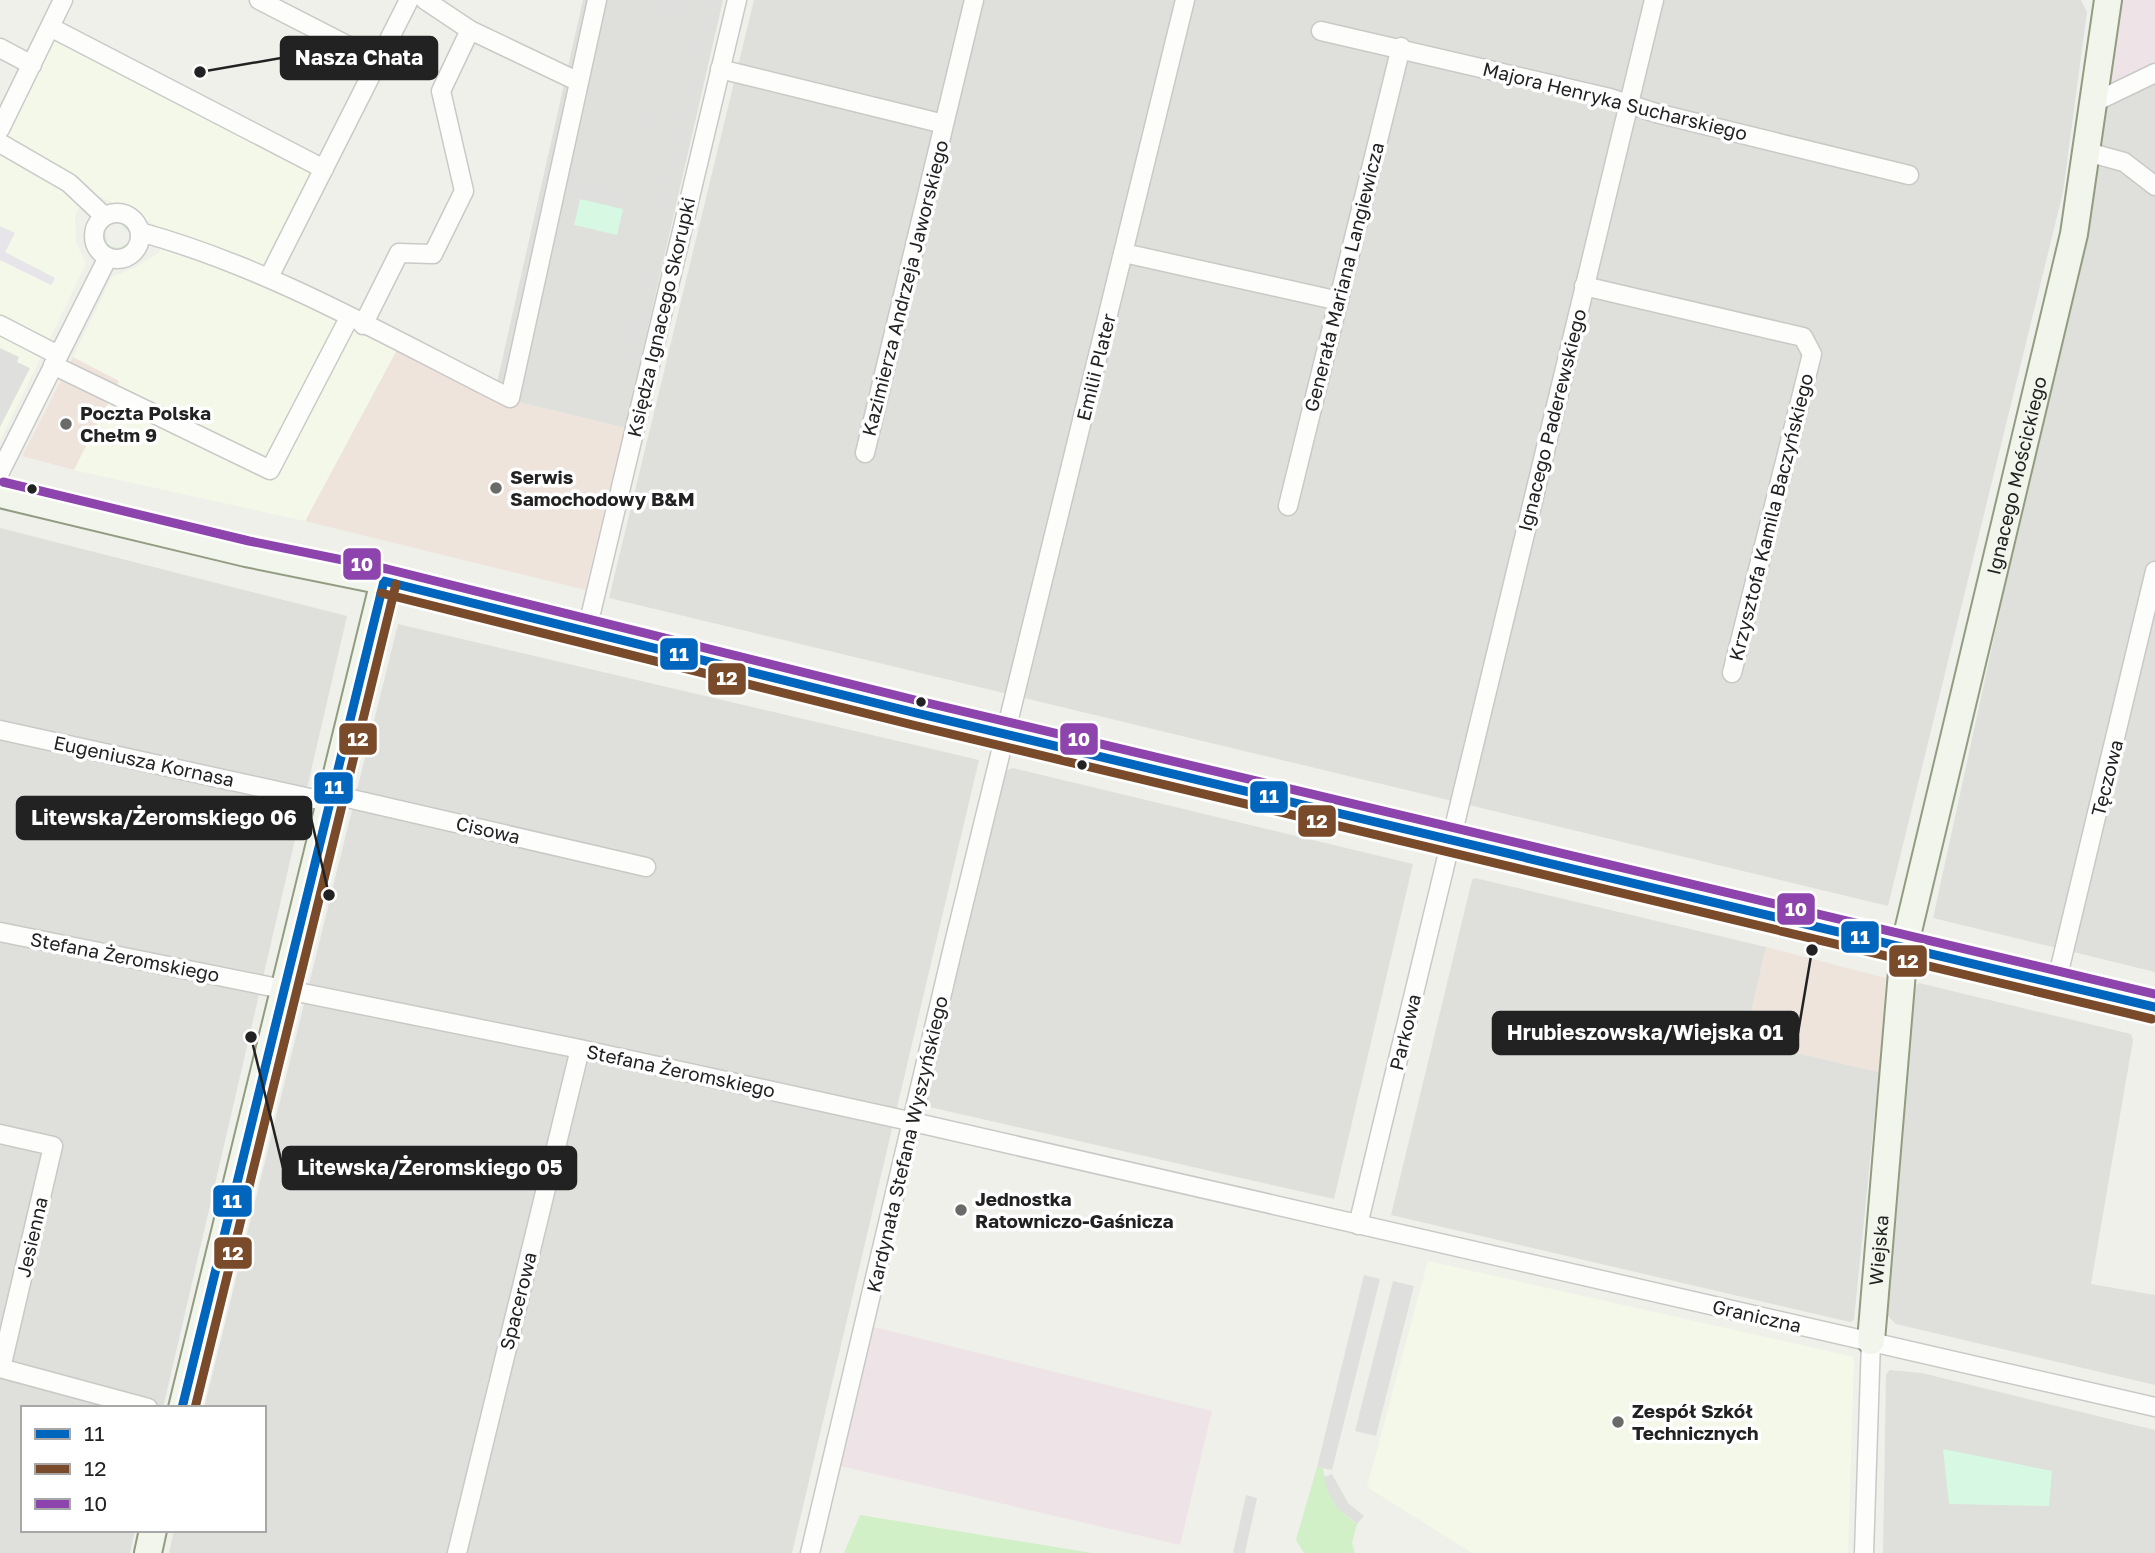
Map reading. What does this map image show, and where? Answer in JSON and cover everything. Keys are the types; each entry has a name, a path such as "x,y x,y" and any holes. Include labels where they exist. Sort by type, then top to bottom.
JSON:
{"main road":[{"name":"Ignacego Mościckiego","path":"1904,948 2074,234 2108,0"},
{"path":"0,494 246,553 384,581 586,634 2155,1007"},
{"path":"182,1406 384,581"},
{"name":"Wiejska","path":"1871,1341 1904,948"},
{"path":"148,1553 153,1532"}],"street":[{"path":"0,129 63,0"},
{"path":"259,0 378,61"},
{"path":"269,277 409,0"},
{"path":"425,0 470,30 579,82"},
{"path":"140,232 192,246 269,277 510,398 597,0"},
{"name":"Księdza Ignacego Skorupki","path":"586,634 737,0"},
{"name":"Kazimierza Andrzeja Jaworskiego","path":"865,453 974,0"},
{"name":"Emilii Plater","path":"1005,734 1185,0"},
{"name":"Ignacego Paderewskiego","path":"1451,839 1654,0"},
{"path":"50,27 324,169"},
{"path":"0,325 55,360 271,470 399,253 433,254 464,191 441,92 470,30"},
{"name":"Majora Henryka Sucharskiego","path":"1321,31 1401,47 1909,175"},
{"name":"Generała Mariana Langiewicza","path":"1288,506 1401,47"},
{"path":"0,48 32,65"},
{"name":"Kazimierza Andrzeja Jaworskiego","path":"720,69 944,124"},
{"path":"2094,103 2155,73"},
{"path":"0,143 69,183 104,216"},
{"path":"2087,152 2124,162 2155,186"},
{"path":"127,214 138,225 140,232 138,247 133,253 119,259 108,257 99,250 94,236 99,221 104,216 127,214"},
{"path":"1124,253 1339,301"},
{"path":"0,472 108,257"},
{"name":"Krzysztofa Kamila Baczyńskiego","path":"1584,286 1803,337 1812,354 1732,673"},
{"name":"Tęczowa","path":"2056,984 2155,571"},
{"name":"Eugeniusza Kornasa","path":"0,730 329,798"},
{"name":"Kardynała Stefana Wyszyńskiego","path":"810,1553 1005,734"},
{"name":"Cisowa","path":"329,798 646,867"},
{"name":"Parkowa","path":"1358,1226 1451,839"},
{"name":"Stefana Żeromskiego","path":"0,932 580,1049 912,1122 1358,1226"},
{"name":"Spacerowa","path":"457,1553 580,1049"},
{"name":"Jesienna","path":"0,1134 53,1146 0,1368"},
{"name":"Graniczna","path":"1358,1226 2155,1407"},
{"name":"Wiejska","path":"1864,1553 1871,1341"},
{"path":"0,1368 141,1406"}],"shaded area":[{"path":"583,0 723,0 625,428 494,396"},
{"path":"651,0 693,0 687,22 648,12"},
{"path":"704,0 720,0 705,59 689,55"},
{"path":"754,0 2081,0 2087,12 2063,192 1888,906 609,598"},
{"path":"2107,0 2155,0 2155,73 2093,103"},
{"path":"56,38 320,174 266,279 399,346 305,521 74,470 119,381 73,357 112,277 134,268 160,252 156,225 99,196 79,208 75,217 76,242 86,264 0,441 0,146"},
{"path":"686,73 702,77 667,222 651,218"},
{"path":"2155,73 2155,185 2087,152 2093,103"},
{"path":"644,109 658,112 651,140 637,136"},
{"path":"2093,166 2123,170 2155,194 2155,972 1933,918 2082,233"},
{"path":"569,176 625,189 621,207 565,194"},
{"path":"0,226 15,233 5,252 55,278 51,285 0,260"},
{"path":"641,267 653,270 649,289 636,286"},
{"path":"632,308 646,311 628,388 614,384"},
{"path":"399,346 494,396 625,428 585,590 305,521"},
{"path":"0,348 19,357 17,362 30,368 0,427"},
{"path":"73,357 120,381 74,470 22,456"},
{"path":"0,528 347,616 163,1406 21,1406 21,1532 135,1532 130,1553 0,1553"},
{"path":"398,624 979,760 792,1553 169,1553 174,1532 266,1532 266,1406 204,1406"},
{"path":"1013,768 1413,864 1334,1199 925,1106 1005,771"},
{"path":"1475,878 1766,947 1745,1041 1879,1072 1854,1320 1850,1322 1391,1215 1472,880"},
{"path":"1766,947 1886,978 1879,1072 1744,1041"},
{"path":"1919,983 2131,1034 2133,1040 2091,1284 2155,1295 2155,1385 1896,1324 1887,1315 1915,986"},
{"name":"Zespół Szkół Technicznych","path":"1428,1261 1854,1357 1848,1553 1472,1553 1367,1487"},
{"path":"1364,1275 1380,1279 1332,1470 1317,1467"},
{"path":"1393,1281 1414,1286 1376,1436 1355,1431"},
{"path":"874,1327 1212,1411 1180,1545 840,1466"},
{"path":"1890,1370 1922,1373 2155,1430 2155,1553 1883,1553 1886,1374"},
{"path":"1332,1474 1348,1503 1364,1516 1357,1524 1337,1508 1327,1490 1324,1477"},
{"path":"1246,1495 1257,1498 1245,1553 1233,1553"}],"green space":[{"path":"580,199 623,209 617,235 574,225"},
{"path":"117,219 128,222 134,236 127,249 117,252 106,248 100,235 107,222","holes":["120,223 129,232 129,241 124,246 115,248 107,243 105,230 112,224"]},
{"path":"1943,1449 2052,1471 2049,1506 1949,1504"},
{"path":"1317,1467 1323,1468 1327,1486 1338,1507 1357,1524 1352,1543 1355,1553 1304,1553 1296,1540"},
{"path":"860,1515 1092,1553 844,1553"}],"transit line":[{"name":"10","path":"3,482 249,541 387,569 919,701 2155,994"},
{"name":"11","path":"384,581 916,713 2155,1007"},
{"name":"11","path":"182,1406 384,581"},
{"name":"12","path":"195,1406 396,584"},
{"name":"12","path":"381,593 913,725 2152,1019"}],"place":[{"name":"Nasza Chata","path":"200,72"},
{"name":"Poczta Polska Chełm 9","path":"66,424"},
{"name":"Serwis Samochodowy B&M","path":"496,488"},
{"name":"Litewska/Żeromskiego 06","path":"329,895"},
{"name":"Hrubieszowska/Wiejska 01","path":"1812,950"},
{"name":"Litewska/Żeromskiego 05","path":"251,1037"},
{"name":"Jednostka Ratowniczo-Gaśnicza","path":"961,1210"},
{"name":"Zespół Szkół Technicznych","path":"1618,1422"}]}
